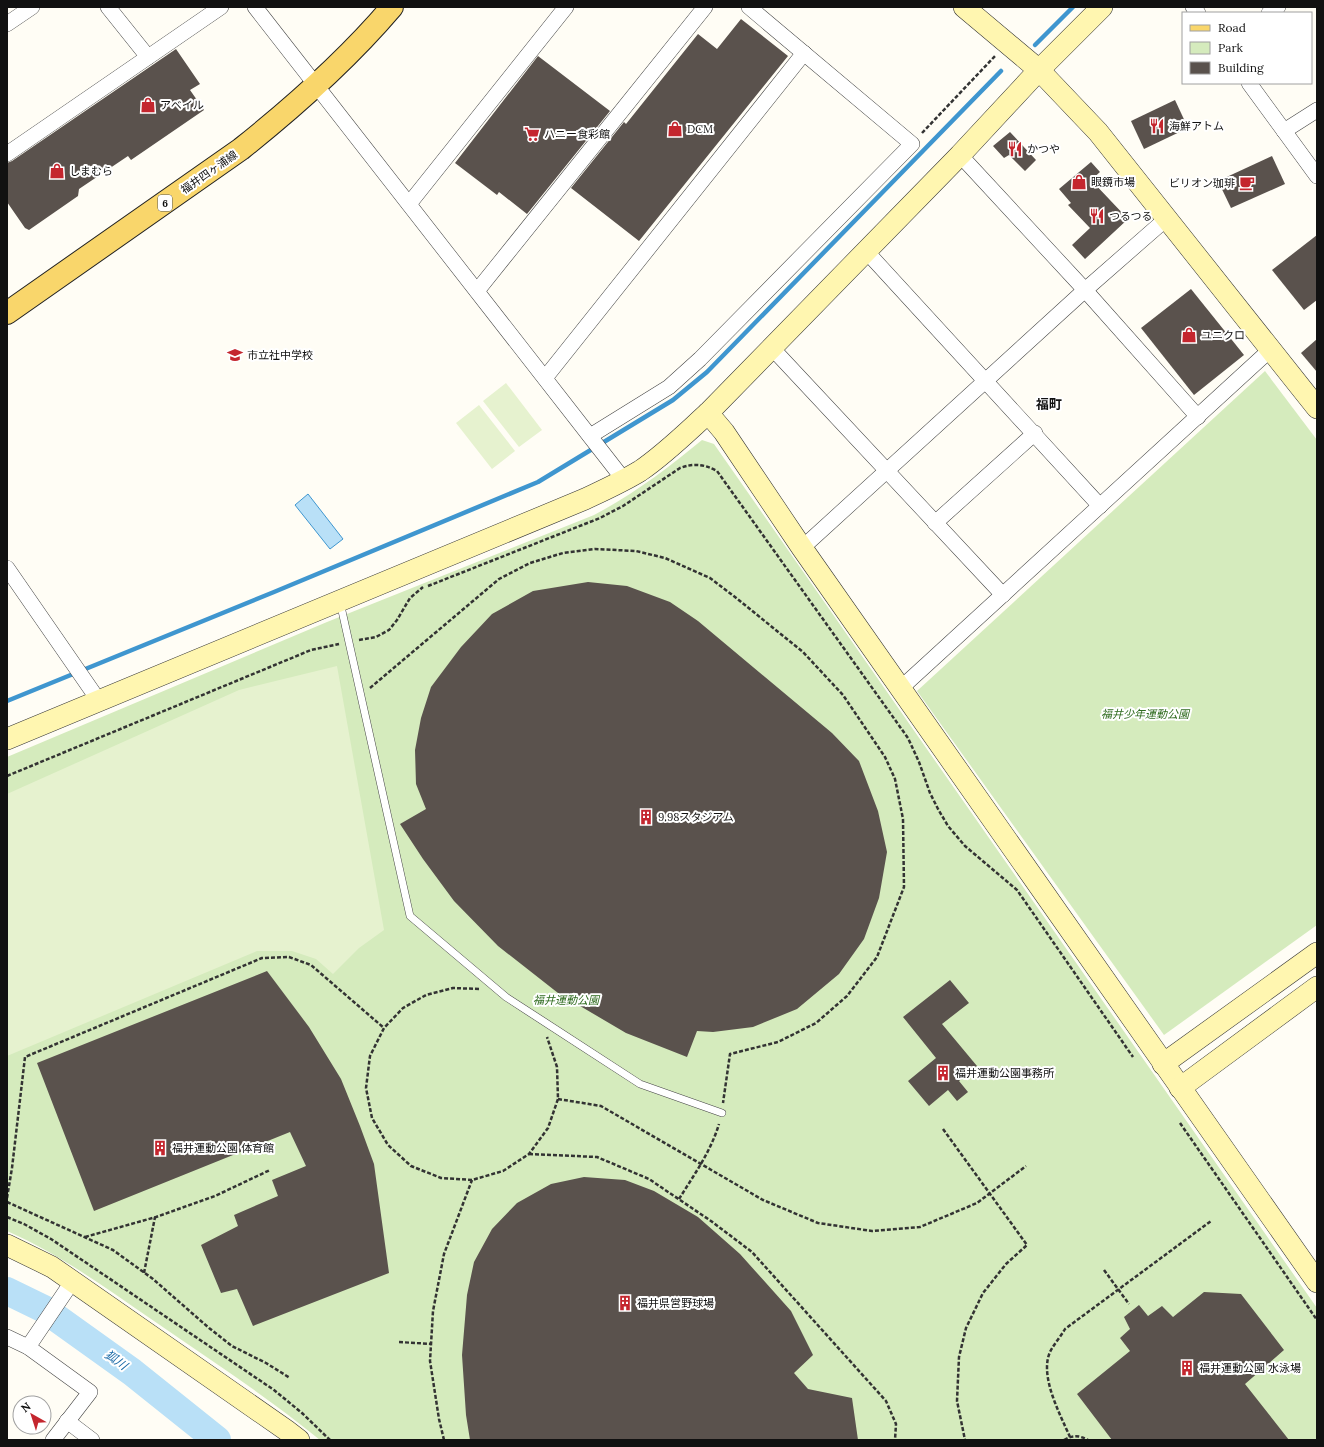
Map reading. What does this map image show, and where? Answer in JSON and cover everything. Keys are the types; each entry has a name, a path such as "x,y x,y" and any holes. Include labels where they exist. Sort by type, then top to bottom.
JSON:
{"main road":[{"name":"福井四ヶ浦線","path":"7,313 235,154 276,121 316,85 350,53 392,7"}],"street":[{"path":"7,24 32,7"},
{"path":"108,7 148,57"},
{"path":"7,154 221,7"},
{"path":"255,7 624,480"},
{"path":"409,204 566,7"},
{"path":"477,291 705,7"},
{"path":"591,437 669,387 700,359 912,144 749,7"},
{"path":"964,7 1039,70 1098,132 1317,408"},
{"path":"7,739 585,499 640,471 666,452 708,413 960,155 1039,70 1102,7"},
{"path":"545,378 804,53"},
{"path":"1250,84 1317,176"},
{"path":"1284,131 1317,110"},
{"path":"960,155 1085,290 1198,417"},
{"path":"802,548 1085,290 1166,219"},
{"path":"866,251 1100,506"},
{"path":"772,348 1003,595"},
{"path":"901,688 1270,350"},
{"path":"708,413 724,432 802,548 1317,1282"},
{"path":"935,523 1034,433"},
{"path":"7,568 99,701"},
{"path":"1163,1064 1317,953"},
{"path":"1180,1088 1317,987"},
{"path":"7,1245 52,1267 69,1287 299,1440"},
{"path":"28,1347 69,1287"},
{"path":"7,1337 28,1347 90,1392 53,1440"},
{"path":"67,1421 92,1440"}],"lane":[{"path":"340,602 410,916 506,997 528,1013 640,1084 722,1112"}],"path":[{"path":"912,144 1007,43"},
{"path":"7,776 311,650 376,637 389,630 397,620 410,598 422,588 600,518 623,506 680,468 699,464 717,471 726,482 908,738 919,762 930,793 948,826 965,846 1017,890 1133,1057"},
{"path":"360,696 499,580 530,563 563,553 595,549 636,551 665,558 710,578 802,652 842,695 885,757 895,779 903,819 904,887 878,957 847,996 816,1023 778,1042 730,1054 722,1112 716,1135 701,1164 679,1199"},
{"path":"7,1198 25,1057 262,958 289,957 312,965 384,1028"},
{"path":"480,989 453,988 426,995 402,1008 384,1028 370,1056 366,1088 372,1118 388,1146 412,1166 441,1178 472,1180 502,1171 529,1154 548,1128 558,1099 558,1067 547,1037 528,1013"},
{"path":"558,1099 601,1106 763,1200 818,1223 872,1231 920,1227 977,1203 1026,1166"},
{"path":"1180,1123 1317,1320"},
{"path":"942,1129 1027,1245 1006,1264 983,1293 966,1328 958,1357 957,1401 965,1440"},
{"path":"529,1154 597,1157 649,1179 711,1220 752,1252 886,1401 896,1424 895,1440"},
{"path":"84,1237 155,1217 215,1196 270,1170"},
{"path":"444,1440 439,1419 430,1361 433,1311 444,1254 472,1180"},
{"path":"7,1202 113,1250 153,1278 209,1328 232,1346 266,1363 290,1378"},
{"path":"7,1217 24,1224 51,1239 263,1382 302,1413 330,1440"},
{"path":"144,1273 155,1217"},
{"path":"1070,1436 1048,1386 1047,1369 1050,1351 1065,1329 1211,1221"},
{"path":"1104,1270 1129,1304"},
{"path":"399,1342 431,1344"},
{"path":"1064,1440 1070,1436 1080,1436 1088,1440"}],"green space":[{"name":"福井少年運動公園","path":"1265,371 1317,440 1317,925 1164,1035 917,691"},
{"path":"506,383 542,430 519,447 483,401"},
{"path":"479,405 515,451 492,469 456,423"},
{"name":"福井運動公園","path":"702,440 714,444 1317,1308 1317,1440 320,1440 217,1364 101,1285 46,1250 7,1231 7,757 327,622 594,515 650,480"},
{"path":"337,666 384,930 359,948 333,974 316,959 292,951 257,951 7,1056 7,794 239,690"}],"water":[{"path":"308,494 343,539 330,549 295,505"}],"building":[{"path":"741,19 788,56 639,241 571,188 624,122 626,124 698,34 717,49"},
{"path":"176,49 200,84 190,90 204,110 131,160 128,156 79,189 78,196 29,230 25,228 7,202 7,163"},
{"path":"538,56 610,111 527,214 499,192 497,195 455,163"},
{"path":"1175,100 1188,128 1144,149 1131,121"},
{"path":"1010,132 1036,160 1025,171 1009,155 1004,158 993,146"},
{"path":"1272,156 1285,184 1231,208 1218,181"},
{"path":"1091,162 1100,172 1091,180 1128,219 1085,259 1072,245 1090,228 1068,205 1071,203 1059,189"},
{"path":"1317,235 1317,300 1304,310 1272,270"},
{"path":"1191,289 1244,355 1194,395 1141,328"},
{"path":"1317,339 1317,372 1301,353"},
{"name":"9.98スタジアム","path":"588,582 627,586 670,602 698,621 832,733 859,761 878,811 887,852 879,898 864,939 839,974 797,1009 753,1027 713,1032 697,1031 687,1057 626,1033 558,993 498,946 454,901 423,859 400,824 426,809 416,784 415,750 421,718 431,687 461,647 492,614 533,591"},
{"name":"福井運動公園 体育館","path":"267,971 309,1027 341,1079 360,1126 374,1164 389,1273 253,1326 237,1289 221,1293 201,1245 238,1226 234,1215 278,1196 272,1180 306,1166 290,1132 94,1211 37,1063"},
{"path":"950,980 969,1003 942,1024 977,1066 959,1081 968,1092 957,1101 948,1090 929,1106 908,1081 936,1058 903,1017"},
{"name":"福井県営野球場","path":"584,1177 625,1180 654,1191 698,1217 740,1254 791,1311 813,1355 794,1373 808,1389 852,1398 858,1440 470,1440 466,1415 462,1355 467,1295 474,1262 492,1229 517,1203 551,1184"},
{"name":"福井運動公園 水泳場","path":"1204,1292 1241,1294 1284,1350 1245,1384 1289,1440 1112,1440 1077,1394 1130,1351 1120,1338 1130,1329 1124,1317 1139,1305 1148,1316 1162,1306 1173,1317"}],"waterway":[{"path":"1035,45 1073,7"},
{"path":"7,701 538,482 673,400 707,372 1001,71"},
{"name":"狐川","path":"7,1291 44,1309 132,1372 217,1440"}],"place":[{"name":"アベイル","path":"148,105"},
{"name":"海鮮アトム","path":"1157,126"},
{"name":"DCM","path":"675,129"},
{"name":"ハニー食彩館","path":"532,134"},
{"name":"かつや","path":"1015,149"},
{"name":"しまむら","path":"57,171"},
{"name":"眼鏡市場","path":"1079,182"},
{"name":"ビリオン珈琲","path":"1247,183"},
{"name":"つるつる","path":"1097,216"},
{"name":"ユニクロ","path":"1189,335"},
{"name":"市立社中学校","path":"235,355"},
{"name":"9.98スタジアム","path":"646,817"},
{"name":"福井運動公園事務所","path":"943,1073"},
{"name":"福井運動公園 体育館","path":"160,1148"},
{"name":"福井県営野球場","path":"625,1303"},
{"name":"福井運動公園 水泳場","path":"1187,1368"}],"district":[{"name":"福町","path":"1049,404"}]}
